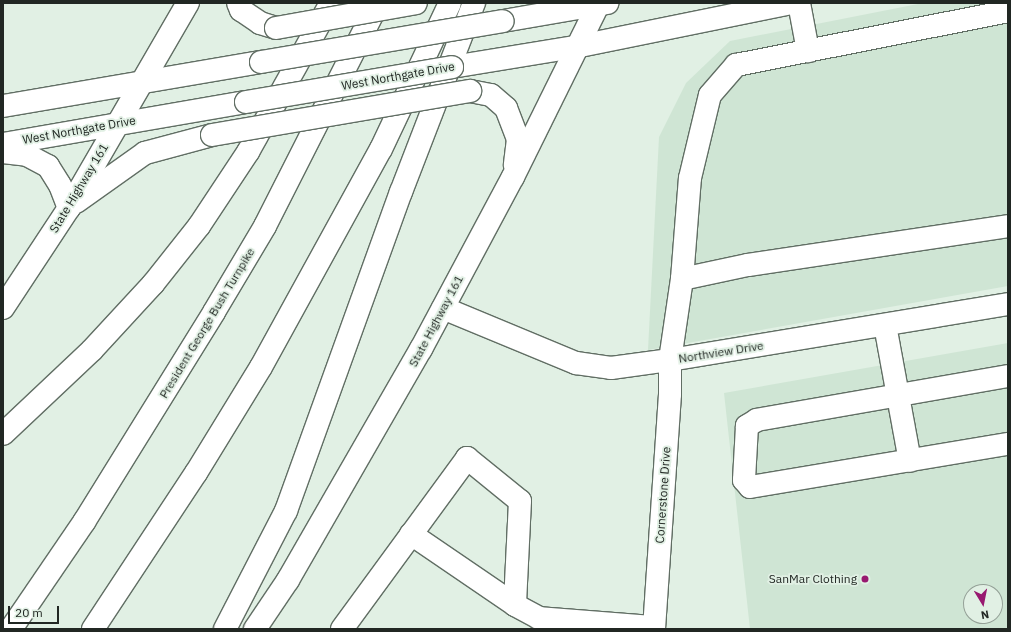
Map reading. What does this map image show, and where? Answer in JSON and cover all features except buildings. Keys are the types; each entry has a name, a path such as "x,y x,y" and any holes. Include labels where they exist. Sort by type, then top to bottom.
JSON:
{"main road":[{"name":"State Highway 161","path":"3,308 69,208 116,123 143,83 188,3"},
{"path":"238,3 241,10 260,23 276,28 416,3"},
{"path":"3,434 92,350 153,284 199,226 248,152 332,3"},
{"name":"President George Bush Turnpike","path":"11,629 84,522 222,298 275,206 378,3"},
{"path":"93,629 196,473 261,367 381,149 450,3"},
{"path":"225,629 264,558 289,504 401,192 474,3"},
{"name":"West Northgate Drive","path":"3,144 116,123 580,46 792,3"},
{"path":"799,3 808,51"},
{"name":"State Highway 161","path":"255,629 288,580 360,458 513,177 602,4"},
{"path":"3,106 602,4"},
{"name":"Cornerstone Drive","path":"654,628 670,394 670,360 682,279 690,178 710,94 736,65 1008,11"},
{"path":"3,152 27,155 48,166 60,185 69,208 145,153 212,135 470,91 491,95 506,108 518,139 513,177"},
{"path":"682,279 748,265 1008,226"},
{"name":"Northview Drive","path":"443,308 576,363 611,368 670,360 1008,304"},
{"path":"885,325 910,461"},
{"path":"1008,376 757,420 747,426 744,480 750,487 1008,444"},
{"path":"342,629 467,458 520,501 515,605"},
{"path":"411,534 515,605 539,618 654,628"}],"shaded area":[{"path":"923,3 1008,3 1008,286 648,350 659,137 686,83 730,41"},
{"path":"1008,343 1008,629 750,629 724,393"}],"place":[{"name":"SanMar Clothing","path":"865,579"}]}
